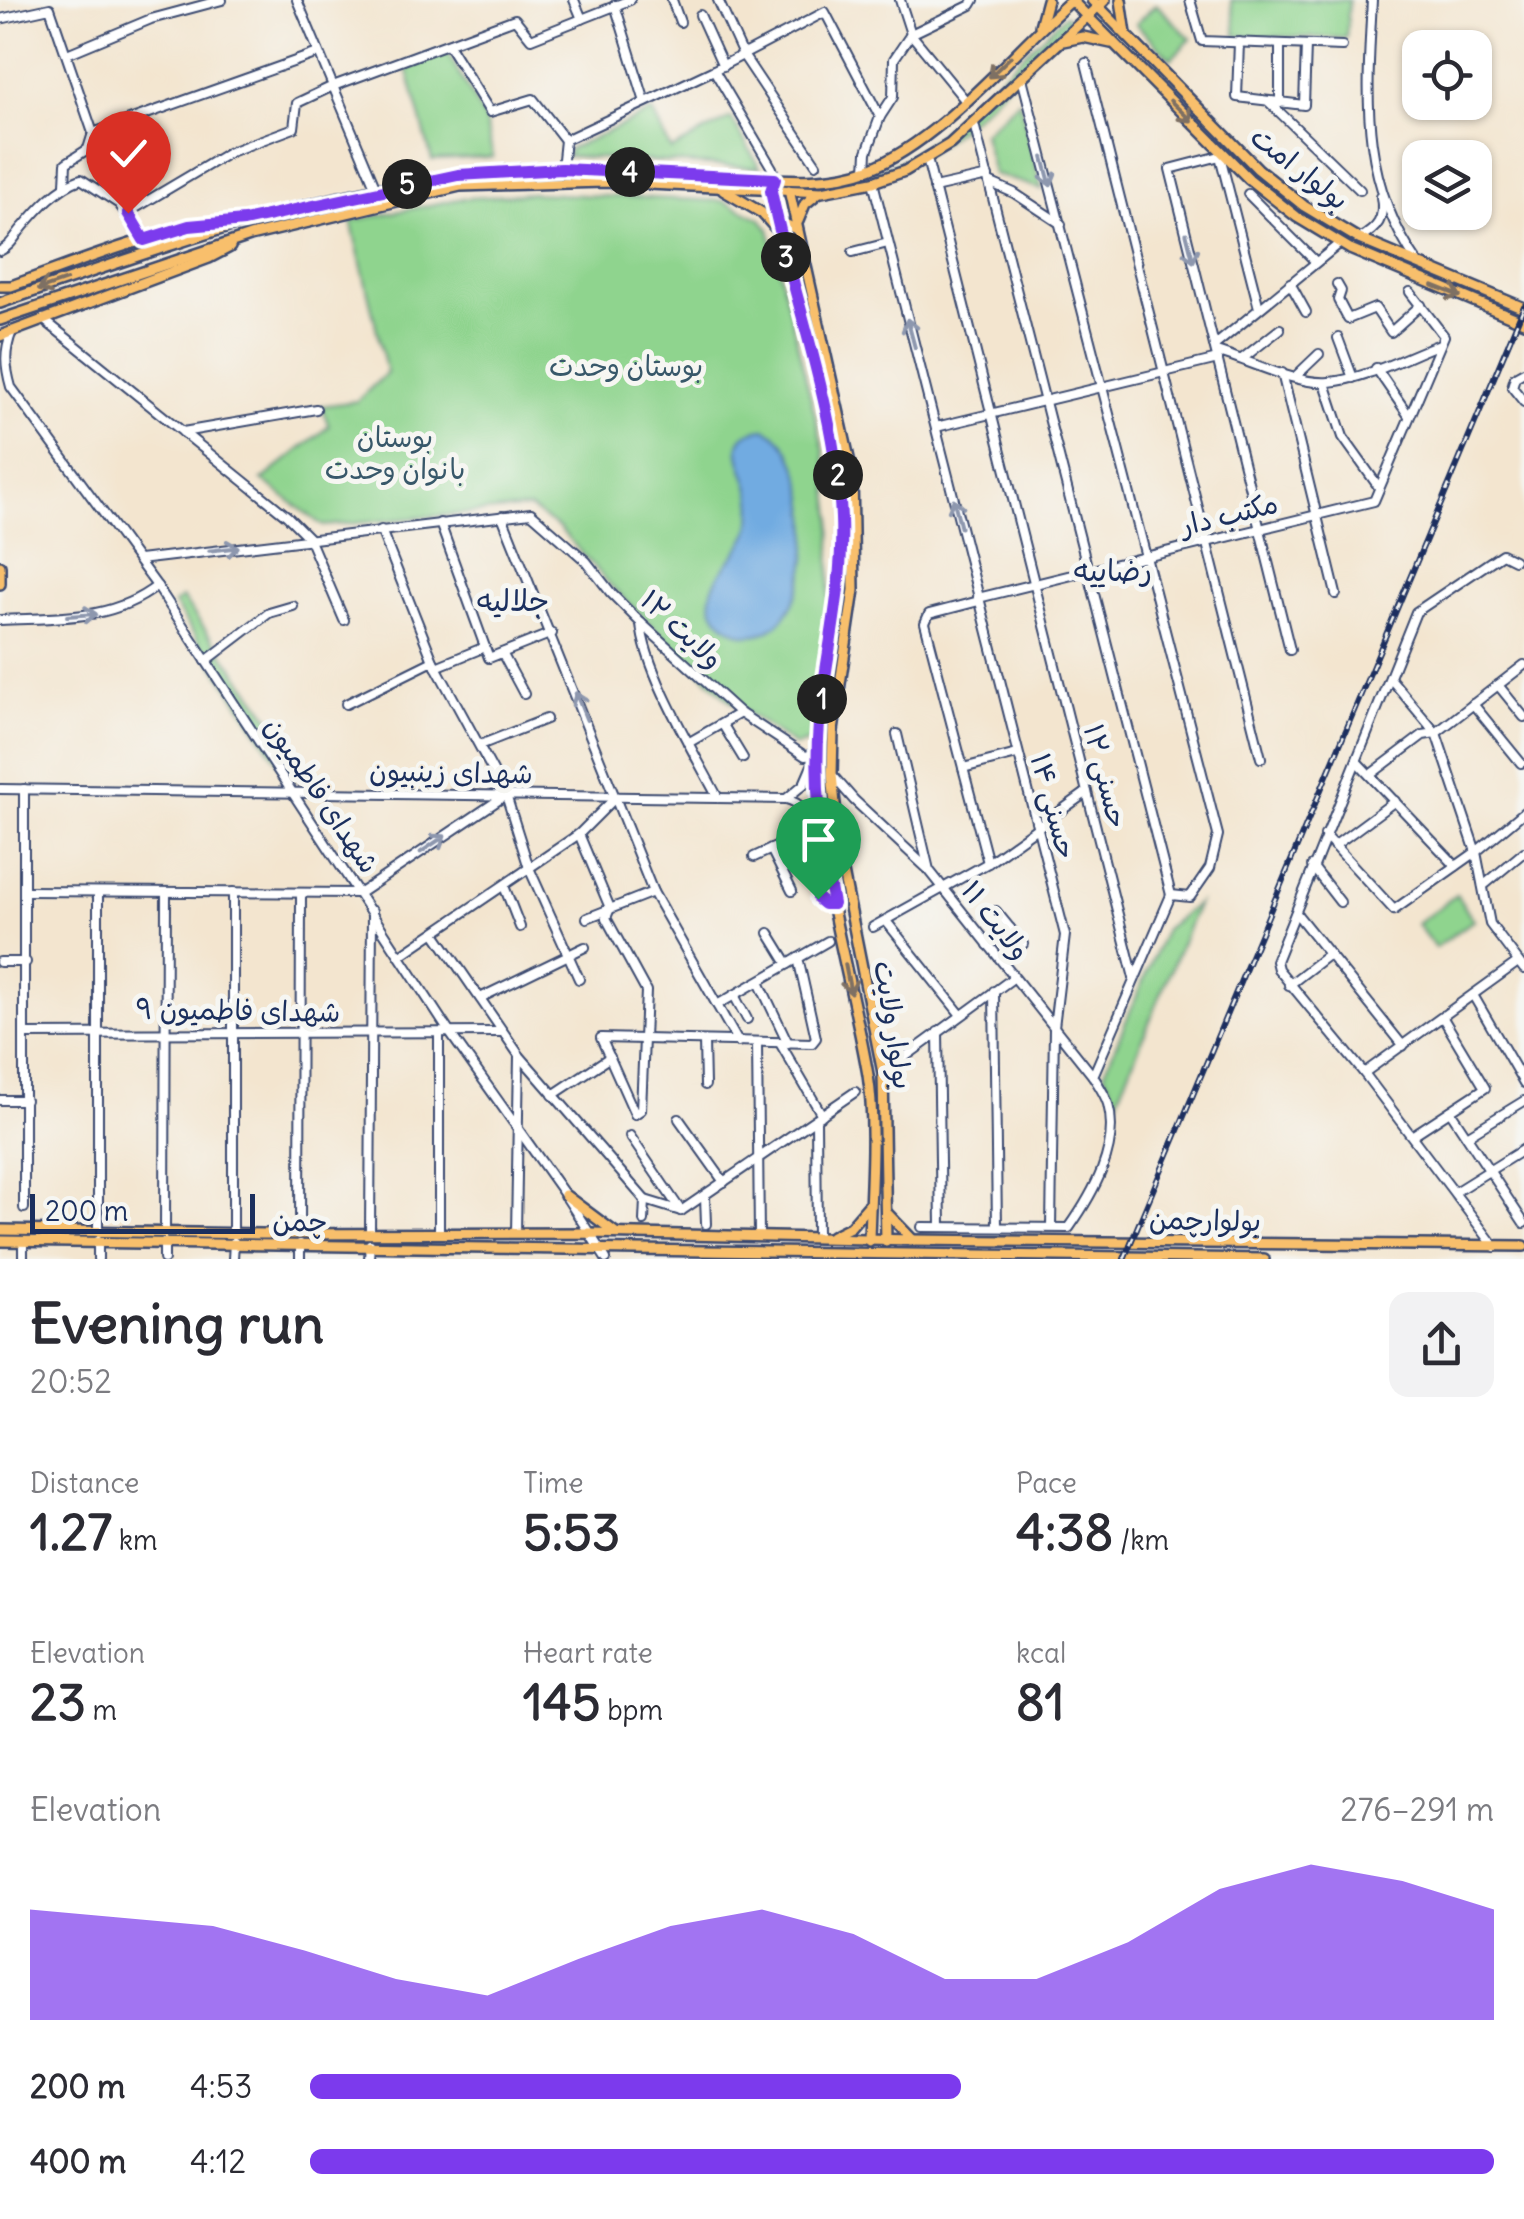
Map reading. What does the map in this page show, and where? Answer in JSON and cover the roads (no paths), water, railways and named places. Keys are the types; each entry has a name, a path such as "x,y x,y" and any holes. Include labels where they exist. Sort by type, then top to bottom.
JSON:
{"main road":[{"path":"1039,29 1046,0"},
{"path":"0,303 244,221 458,175 562,169 775,179 845,176 898,155 936,128 1071,0"},
{"name":"بولوار امت","path":"1071,0 1222,154 1278,203 1338,244 1524,322"},
{"path":"1121,0 1127,37"},
{"path":"0,320 250,236 460,186 590,181 822,192 873,182 927,159 974,124 1098,2"},
{"name":"بولوار امت","path":"1098,2 1127,37 1258,168 1304,206 1359,239 1524,308"},
{"path":"1060,42 1083,37 1112,42"},
{"path":"771,191 775,179"},
{"path":"775,179 790,192"},
{"path":"720,189 762,213 780,233 787,224 796,228 805,204 822,192"},
{"name":"بولوار ولایت","path":"771,191 839,482 842,522 838,604 824,686 816,797 868,1078 869,1256"},
{"name":"بولوار ولایت","path":"790,192 840,410 853,486 854,590 835,716 832,774 834,812 883,1073 886,1257"},
{"path":"4,285 189,226 244,221"},
{"path":"0,336 209,258 250,236"},
{"path":"0,566 0,584"},
{"path":"565,1194 618,1234 869,1239"},
{"path":"822,1238 850,1227 870,1203"},
{"path":"886,1212 914,1240"},
{"name":"چمن","path":"2,1229 98,1236 300,1239 370,1239 439,1233 618,1234"},
{"path":"439,1233 439,1245"},
{"path":"516,1233 516,1246"},
{"name":"چمن","path":"0,1240 98,1236"},
{"name":"چمن","path":"370,1239 439,1245 600,1248"},
{"name":"بولوارچمن","path":"869,1239 1524,1246"},
{"path":"600,1248 703,1255 869,1256"},
{"name":"بولوارچمن","path":"869,1256 1264,1259"}],"street":[{"path":"68,54 151,19 222,0"},
{"path":"297,0 364,152 377,191"},
{"path":"574,0 582,18"},
{"path":"128,213 230,152 294,128 297,103 333,86 515,18 532,39 630,0"},
{"path":"672,0 680,22"},
{"path":"718,0 743,55 816,164"},
{"path":"900,0 911,34 965,100"},
{"path":"1190,0 1202,41 1342,46"},
{"path":"1359,239 1371,232 1384,213 1369,139 1367,91 1372,0"},
{"path":"866,170 867,152 880,116 893,97 894,58 911,34 971,2"},
{"path":"615,5 646,102"},
{"path":"0,19 50,8 94,132 88,148 66,162 65,185"},
{"path":"566,140 719,68 825,12 880,116"},
{"path":"700,15 719,68 775,179"},
{"path":"1239,42 1237,97 1280,103 1304,104 1306,45"},
{"path":"448,44 490,112 533,99 566,140 562,169"},
{"path":"1280,44 1280,103"},
{"path":"94,132 318,53"},
{"path":"1086,62 1261,758"},
{"path":"1022,78 1218,835 1210,868 1190,897 1171,895"},
{"path":"1268,102 1360,190"},
{"path":"974,124 1171,895 1093,1076"},
{"path":"1259,308 1222,154 1170,170 1290,650"},
{"name":"حسنی ۱۲","path":"927,159 1134,978"},
{"path":"1378,178 1398,234 1421,267"},
{"path":"934,188 988,179 1061,224"},
{"path":"0,252 65,185 86,180 128,213 144,240"},
{"name":"حسنی ۱۴","path":"873,182 1064,936 1054,1026 1051,1228"},
{"path":"1248,194 1316,262"},
{"path":"853,252 888,243"},
{"path":"936,427 1165,372 1216,352 1259,308 1338,244"},
{"path":"1290,283 1306,312"},
{"path":"1338,284 1338,300 1348,319 1375,308 1391,332 1421,305"},
{"path":"1378,486 1443,332 1410,292"},
{"path":"43,319 287,516 309,538 344,620"},
{"path":"1242,359 1280,329"},
{"path":"11,387 4,364 12,331"},
{"path":"1338,338 1353,378"},
{"path":"1216,352 1282,374 1325,383 1353,378 1440,344"},
{"path":"1296,376 1320,354"},
{"path":"1376,368 1408,416"},
{"path":"1524,372 1516,377 1513,390 1524,402"},
{"path":"1282,374 1336,594"},
{"name":"شهدای فاطمیون","path":"0,382 11,387 157,586 450,1033 600,1248"},
{"path":"1325,383 1342,437 1378,486"},
{"path":"183,432 316,410"},
{"name":"مکتب دار","path":"963,768 925,623 929,614 1034,584 1374,501 1378,486"},
{"name":"ولایت ۱۲","path":"502,516 531,513 586,561 641,623 740,713 805,756 817,754"},
{"path":"138,560 502,516 653,892 738,1042"},
{"path":"440,524 490,658 552,633"},
{"path":"381,530 434,664 506,795 529,868 579,979"},
{"path":"1494,1246 1364,1072 1276,966 1312,866 1416,612 1502,554 1514,560"},
{"path":"0,620 98,614 142,598 157,586"},
{"path":"206,661 269,613 293,606"},
{"path":"641,623 642,643 718,798"},
{"path":"346,704 434,664 486,647"},
{"path":"502,652 524,694"},
{"path":"1370,775 1423,735 1436,733 1524,666"},
{"path":"1364,1072 1521,965 1490,924 1476,852 1436,733 1390,678"},
{"path":"1498,685 1524,717"},
{"path":"1473,704 1522,763"},
{"path":"688,743 740,713"},
{"path":"480,745 546,719"},
{"path":"723,724 743,758"},
{"path":"897,734 929,870"},
{"path":"786,799 804,784 817,754"},
{"path":"988,863 963,768 1017,754"},
{"path":"1357,762 1456,866"},
{"name":"ولایت ۱۱","path":"832,774 854,800 929,870 1093,1076 1108,1104 1109,1145 1091,1196 1069,1228 1051,1228"},
{"name":"شهدای زینبیون","path":"0,789 786,799"},
{"path":"24,789 24,1208"},
{"path":"873,927 988,863 1087,792"},
{"path":"26,891 360,893 506,795"},
{"path":"401,955 580,834 616,796"},
{"path":"786,799 804,808 821,833"},
{"path":"834,812 843,800 854,800"},
{"path":"1334,846 1395,801"},
{"path":"1325,835 1394,910 1476,852 1524,812"},
{"path":"580,834 610,908 606,918 646,991 645,1039 641,1110 636,1114 602,1038 645,1039 738,1042 758,1042 784,1043 812,1042 816,1038 798,958"},
{"path":"754,857 800,836 804,838 818,899 833,904"},
{"path":"771,849 792,891"},
{"path":"1483,886 1524,852"},
{"path":"1312,866 1340,902"},
{"path":"504,886 520,927"},
{"path":"98,892 98,1259"},
{"path":"164,1259 166,892"},
{"path":"233,892 233,1259"},
{"path":"300,1259 302,892"},
{"path":"587,918 653,892"},
{"path":"369,1259 372,911"},
{"path":"996,911 1023,944"},
{"path":"1296,913 1403,1046"},
{"path":"886,920 962,1015"},
{"path":"988,946 1010,928"},
{"path":"434,933 519,1055 645,1200 681,1211 855,1092"},
{"path":"769,933 788,964"},
{"path":"716,1005 828,941"},
{"path":"480,998 586,947"},
{"path":"1290,985 1329,954"},
{"path":"0,962 26,962"},
{"path":"883,1073 1013,978"},
{"path":"759,982 819,1116 822,1238"},
{"path":"994,991 997,1226"},
{"path":"734,995 747,1019"},
{"path":"1473,996 1524,1083"},
{"path":"1412,1135 1484,1088 1443,1018"},
{"name":"شهدای فاطمیون ۹","path":"26,1034 502,1032"},
{"path":"938,1032 941,1226"},
{"path":"439,1233 440,1034"},
{"path":"704,1041 705,1085"},
{"path":"758,1042 759,1236"},
{"path":"516,1233 519,1055"},
{"path":"553,1095 610,1057"},
{"path":"0,1100 25,1100"},
{"path":"1468,1136 1524,1102"},
{"path":"1450,1111 1524,1223"},
{"path":"680,1119 724,1182"},
{"path":"630,1136 681,1211 681,1222"},
{"path":"1455,1192 1524,1149"},
{"path":"705,1197 706,1224"},
{"path":"644,1221 645,1200"},
{"path":"922,1226 1051,1228"},
{"path":"23,1241 23,1259"},
{"path":"439,1245 439,1259"},
{"path":"516,1246 516,1259"},
{"path":"600,1248 606,1259"},
{"path":"653,1259 662,1250"}],"water":[{"path":"765,429 785,445 798,471 806,504 808,540 803,575 792,605 775,626 747,635 723,623 713,610 711,597 720,574 746,537 752,519 740,442 744,436"}],"railway":[{"path":"1124,1259 1524,306"}],"district":[{"name":"رضاییه","path":"1113,571"},
{"name":"جلالیه","path":"513,601"}],"park label":[{"name":"بوستان وحدت","path":"626,366"},
{"name":"بوستان بانوان وحدت","path":"395,453"}]}
